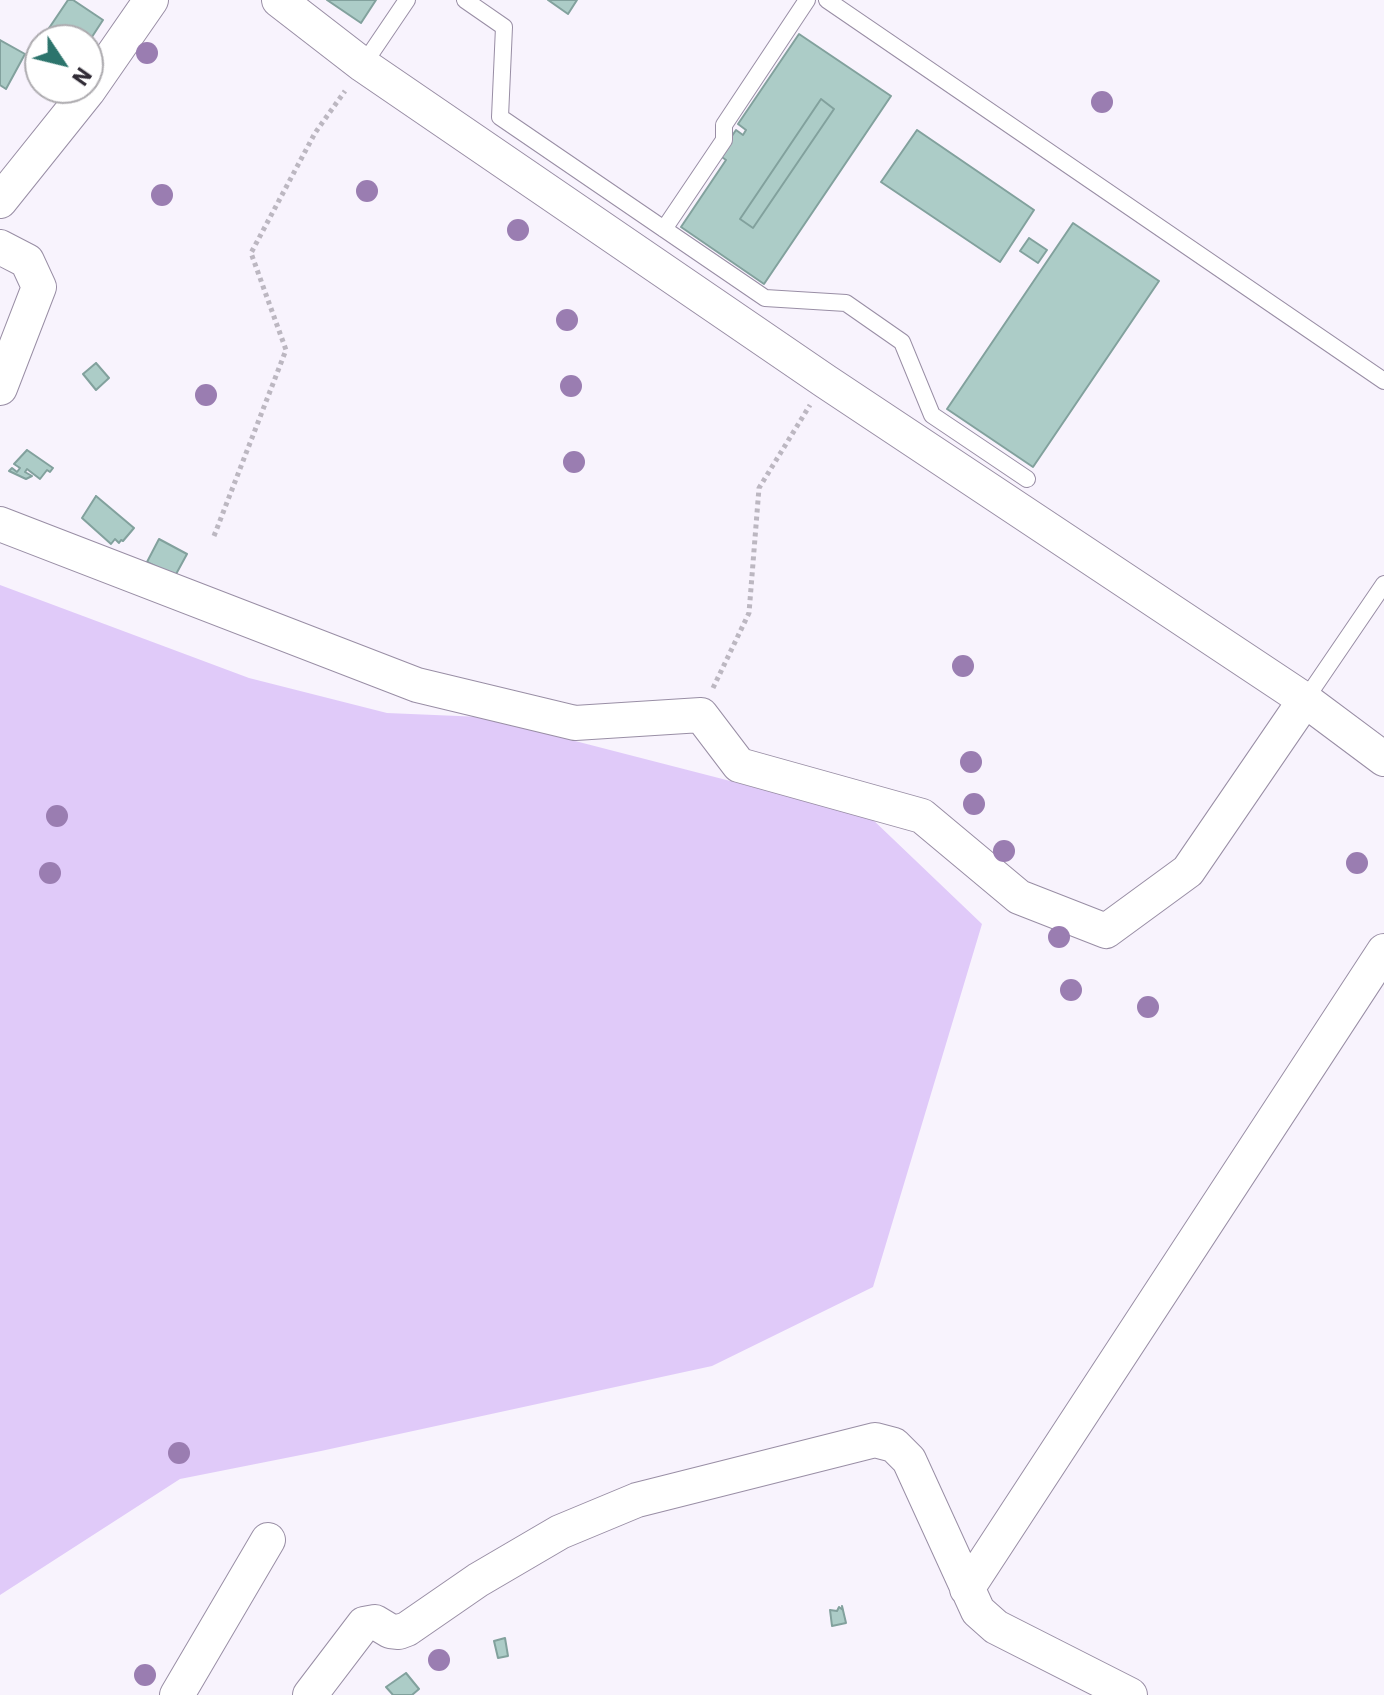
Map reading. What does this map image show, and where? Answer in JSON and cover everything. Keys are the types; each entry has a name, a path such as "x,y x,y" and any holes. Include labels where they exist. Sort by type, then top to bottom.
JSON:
{"street":[{"path":"0,201 88,91 151,0"},
{"path":"279,0 363,65 825,381 1305,700 1384,759"},
{"path":"0,247 27,261 39,287 0,388"},
{"path":"0,524 417,685 575,723 701,715 739,765 922,816 1019,897 1106,931 1188,871 1305,700"},
{"path":"967,1589 1384,951"},
{"path":"310,1695 364,1624 375,1622 390,1631 407,1629 478,1580 560,1532 637,1500 875,1440 894,1445 909,1460 978,1611 996,1627 1130,1695"},
{"path":"177,1695 268,1540"}],"lane":[{"path":"363,65 407,0"},
{"path":"465,0 504,27 500,117 765,298 846,303 902,342 932,415 1027,479"},
{"path":"664,229 724,140 724,125 807,0"},
{"path":"827,0 1384,381"},
{"path":"1305,700 1384,584"}],"path":[{"path":"214,536 286,350 251,253 315,133 363,65"},
{"path":"701,715 749,613 759,488 825,381"}],"shaded area":[{"path":"0,585 249,678 387,713 482,717 870,817 982,924 873,1287 712,1366 180,1479 0,1595"}],"building":[{"path":"68,0 73,0 103,20 100,24 52,24"},
{"path":"327,0 376,0 361,23"},
{"path":"548,0 577,0 568,14"},
{"path":"799,34 891,96 764,284 681,227 726,160 719,155 736,130 743,135 746,130 738,124","holes":["821,99 834,109 753,228 740,219"]},
{"path":"0,40 24,56 6,89 0,85"},
{"path":"821,99 834,109 753,228 740,219"},
{"path":"917,130 1034,210 1000,262 881,182"},
{"path":"1073,223 1159,281 1033,467 947,409"},
{"path":"1029,238 1047,250 1038,263 1020,251"},
{"path":"96,363 109,378 96,390 83,374"},
{"path":"27,450 53,468 50,472 47,470 40,479 27,469 25,472 32,476 26,479 9,471 12,468 17,472 20,468 14,464"},
{"path":"96,496 134,528 123,541 119,543 115,539 111,544 82,518"},
{"path":"159,539 187,554 175,576 147,562"},
{"path":"839,1607 843,1610 846,1623 832,1626 830,1610 837,1611"},
{"path":"505,1638 508,1656 498,1658 494,1641"},
{"path":"406,1673 419,1689 412,1695 393,1695 386,1687"}]}
